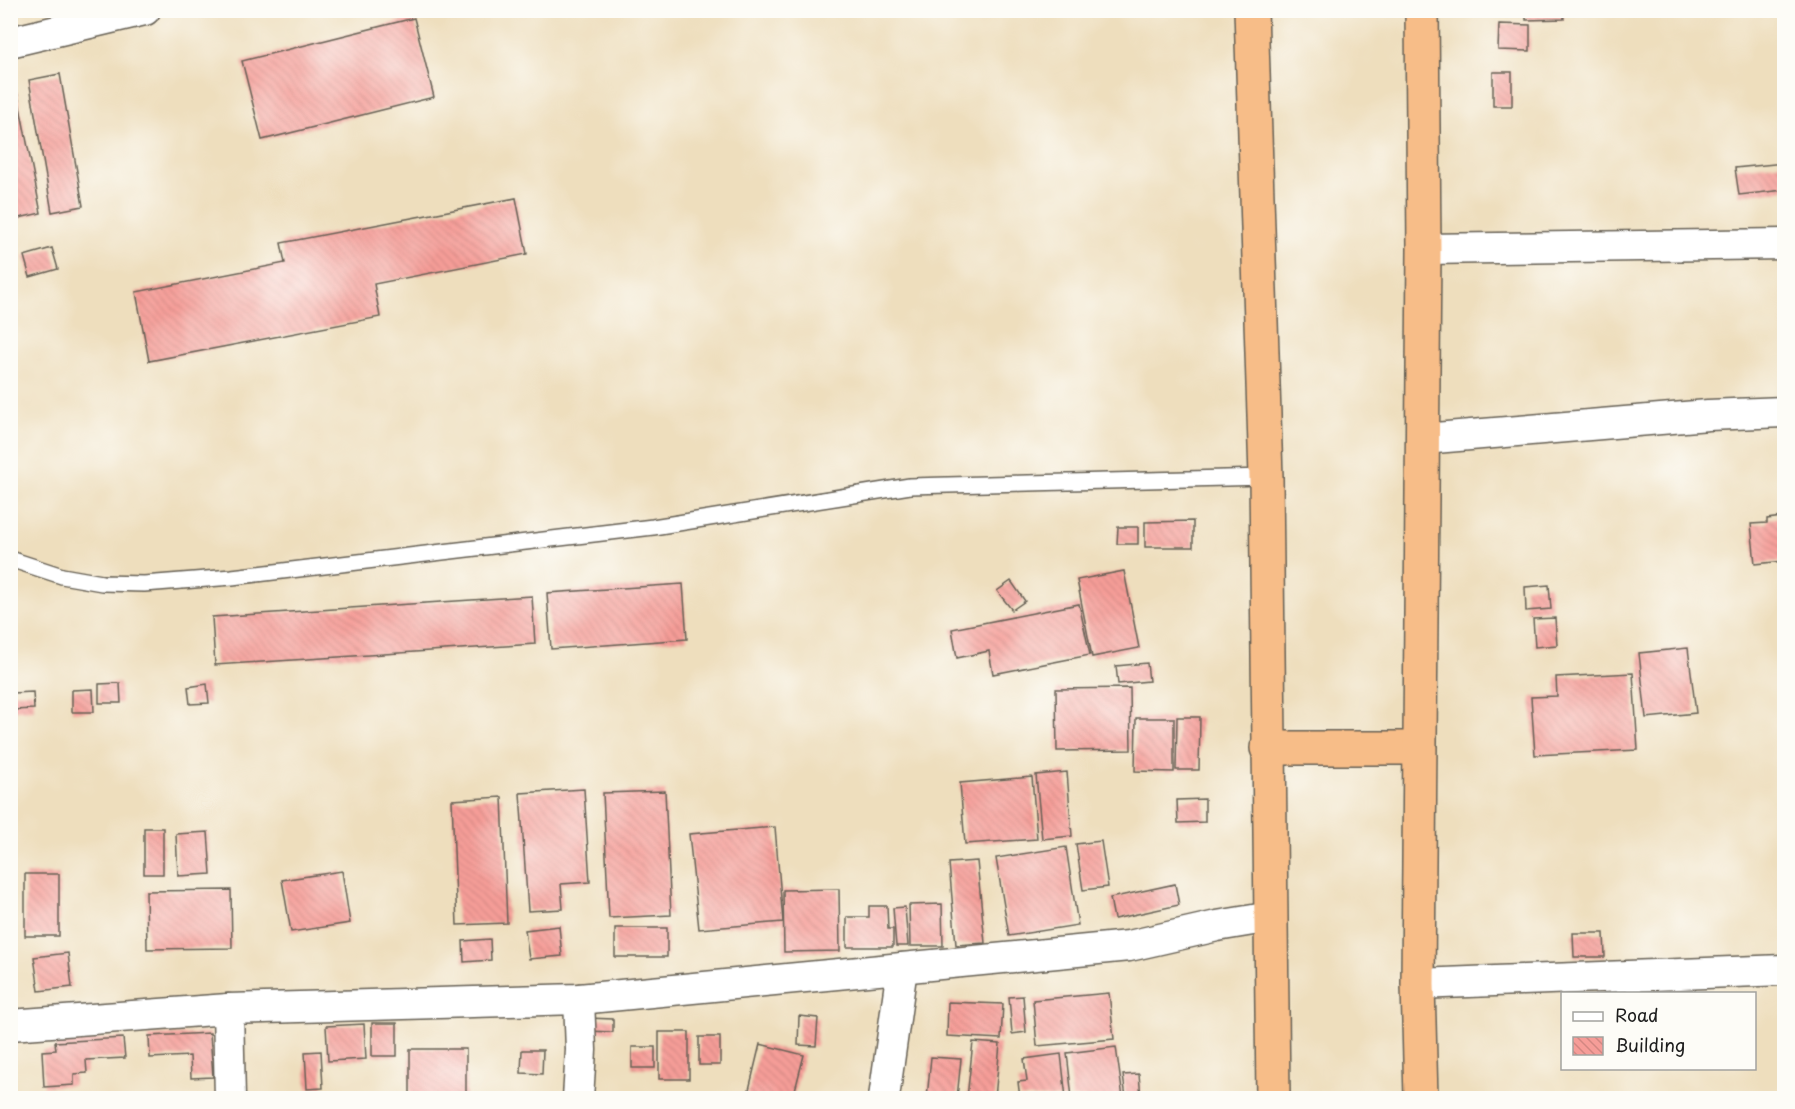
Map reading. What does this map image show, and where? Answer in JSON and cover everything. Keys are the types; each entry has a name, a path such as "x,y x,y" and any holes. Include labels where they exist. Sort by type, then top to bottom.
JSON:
{"highway":[{"path":"1251,10 1266,477 1267,748 1273,1098"},
{"path":"1421,1098 1418,984 1418,748 1423,439 1422,10"},
{"path":"1267,748 1418,748"}],"street":[{"path":"10,42 137,11"},
{"path":"1424,249 1785,244"},
{"path":"1423,439 1708,415 1785,412"},
{"path":"10,1025 228,1009 579,999 1128,946 1217,926 1271,918"},
{"path":"884,1098 902,968"},
{"path":"1418,984 1785,970"},
{"path":"578,1098 581,1050 579,999"},
{"path":"228,1009 230,1098"}],"lane":[{"path":"10,559 62,576 102,582 144,584 232,577 653,526 910,486 1266,477"}],"building":[{"path":"1526,10 1563,10 1564,19 1526,20"},
{"path":"414,18 434,97 262,140 242,61"},
{"path":"1499,24 1530,25 1530,51 1498,50"},
{"path":"1493,72 1512,72 1512,106 1493,106"},
{"path":"60,74 83,206 52,212 29,80"},
{"path":"17,92 41,213 10,220 10,93"},
{"path":"1784,163 1784,190 1739,195 1735,168"},
{"path":"516,198 527,254 374,284 380,317 149,361 136,292 285,263 281,243"},
{"path":"52,248 58,269 30,277 24,256"},
{"path":"1781,506 1784,506 1784,561 1755,564 1751,524 1767,523 1767,519 1782,517"},
{"path":"1193,521 1193,547 1145,547 1145,522"},
{"path":"1118,527 1138,527 1138,544 1117,544"},
{"path":"1124,571 1139,648 1092,657 1077,580"},
{"path":"1011,581 1025,601 1012,610 997,591"},
{"path":"683,584 687,639 551,649 547,593"},
{"path":"1549,585 1551,609 1526,611 1525,587"},
{"path":"532,596 535,644 215,665 212,617"},
{"path":"1079,604 1090,655 993,674 989,651 957,658 952,629"},
{"path":"1555,618 1557,645 1535,647 1533,619"},
{"path":"1688,648 1696,713 1646,718 1639,653"},
{"path":"1147,663 1149,681 1118,684 1116,666"},
{"path":"1633,673 1638,750 1535,755 1531,697 1557,696 1556,677"},
{"path":"120,683 121,703 99,703 99,684"},
{"path":"207,684 209,703 190,704 188,687"},
{"path":"1130,688 1131,750 1057,751 1056,689"},
{"path":"93,689 94,712 72,712 72,690"},
{"path":"33,692 34,709 13,710 12,693"},
{"path":"1177,717 1200,717 1199,770 1176,770"},
{"path":"1136,718 1174,718 1174,772 1135,771"},
{"path":"1067,772 1072,836 1042,839 1036,775"},
{"path":"1032,777 1037,839 965,844 960,783"},
{"path":"584,789 590,882 561,884 563,909 528,911 520,793"},
{"path":"665,791 671,915 609,918 603,793"},
{"path":"502,797 507,923 457,925 452,800"},
{"path":"1205,799 1205,822 1178,823 1177,800"},
{"path":"775,827 783,922 699,929 689,834"},
{"path":"144,828 163,828 163,874 144,874"},
{"path":"208,832 211,874 178,876 176,834"},
{"path":"1101,841 1108,887 1083,890 1076,844"},
{"path":"1066,847 1078,925 1009,936 996,858"},
{"path":"977,861 985,943 956,945 949,863"},
{"path":"342,871 350,923 291,932 282,880"},
{"path":"25,874 59,874 59,936 25,936"},
{"path":"1175,884 1179,905 1114,919 1110,898"},
{"path":"839,889 840,951 784,952 783,890"},
{"path":"231,890 232,948 147,949 146,891"},
{"path":"942,904 943,946 910,946 909,905"},
{"path":"869,906 887,906 888,929 893,929 893,947 847,947 847,917 869,917"},
{"path":"905,907 908,946 896,946 893,908"},
{"path":"559,926 562,956 529,959 525,930"},
{"path":"615,928 667,928 667,957 615,957"},
{"path":"1573,933 1604,933 1605,957 1574,957"},
{"path":"490,939 491,960 464,962 463,941"},
{"path":"68,953 72,987 39,991 34,957"},
{"path":"1109,993 1114,1039 1037,1046 1033,1000"},
{"path":"1023,996 1026,1032 1012,1034 1009,997"},
{"path":"948,1002 1003,1004 1001,1039 947,1036"},
{"path":"799,1016 818,1018 816,1046 798,1045"},
{"path":"588,1018 613,1019 613,1032 588,1031"},
{"path":"372,1023 397,1023 397,1056 372,1056"},
{"path":"364,1024 366,1059 328,1061 326,1026"},
{"path":"659,1032 689,1032 689,1079 659,1079"},
{"path":"210,1033 213,1077 191,1078 190,1056 150,1058 149,1036"},
{"path":"699,1037 720,1037 720,1065 699,1065"},
{"path":"123,1038 125,1058 86,1060 87,1073 74,1074 74,1085 44,1087 42,1051 56,1050 55,1042"},
{"path":"973,1042 1000,1044 995,1098 967,1098"},
{"path":"760,1044 804,1055 793,1098 747,1098"},
{"path":"632,1047 655,1047 655,1068 632,1068"},
{"path":"1116,1047 1123,1098 1072,1098 1067,1053"},
{"path":"410,1049 466,1049 466,1098 410,1098"},
{"path":"522,1050 543,1050 542,1074 521,1073"},
{"path":"321,1051 323,1088 307,1089 305,1052"},
{"path":"1061,1054 1066,1098 1020,1098 1018,1082 1027,1081 1024,1059"},
{"path":"931,1057 961,1059 957,1098 927,1098"},
{"path":"1139,1074 1141,1098 1126,1098 1123,1075"}]}
